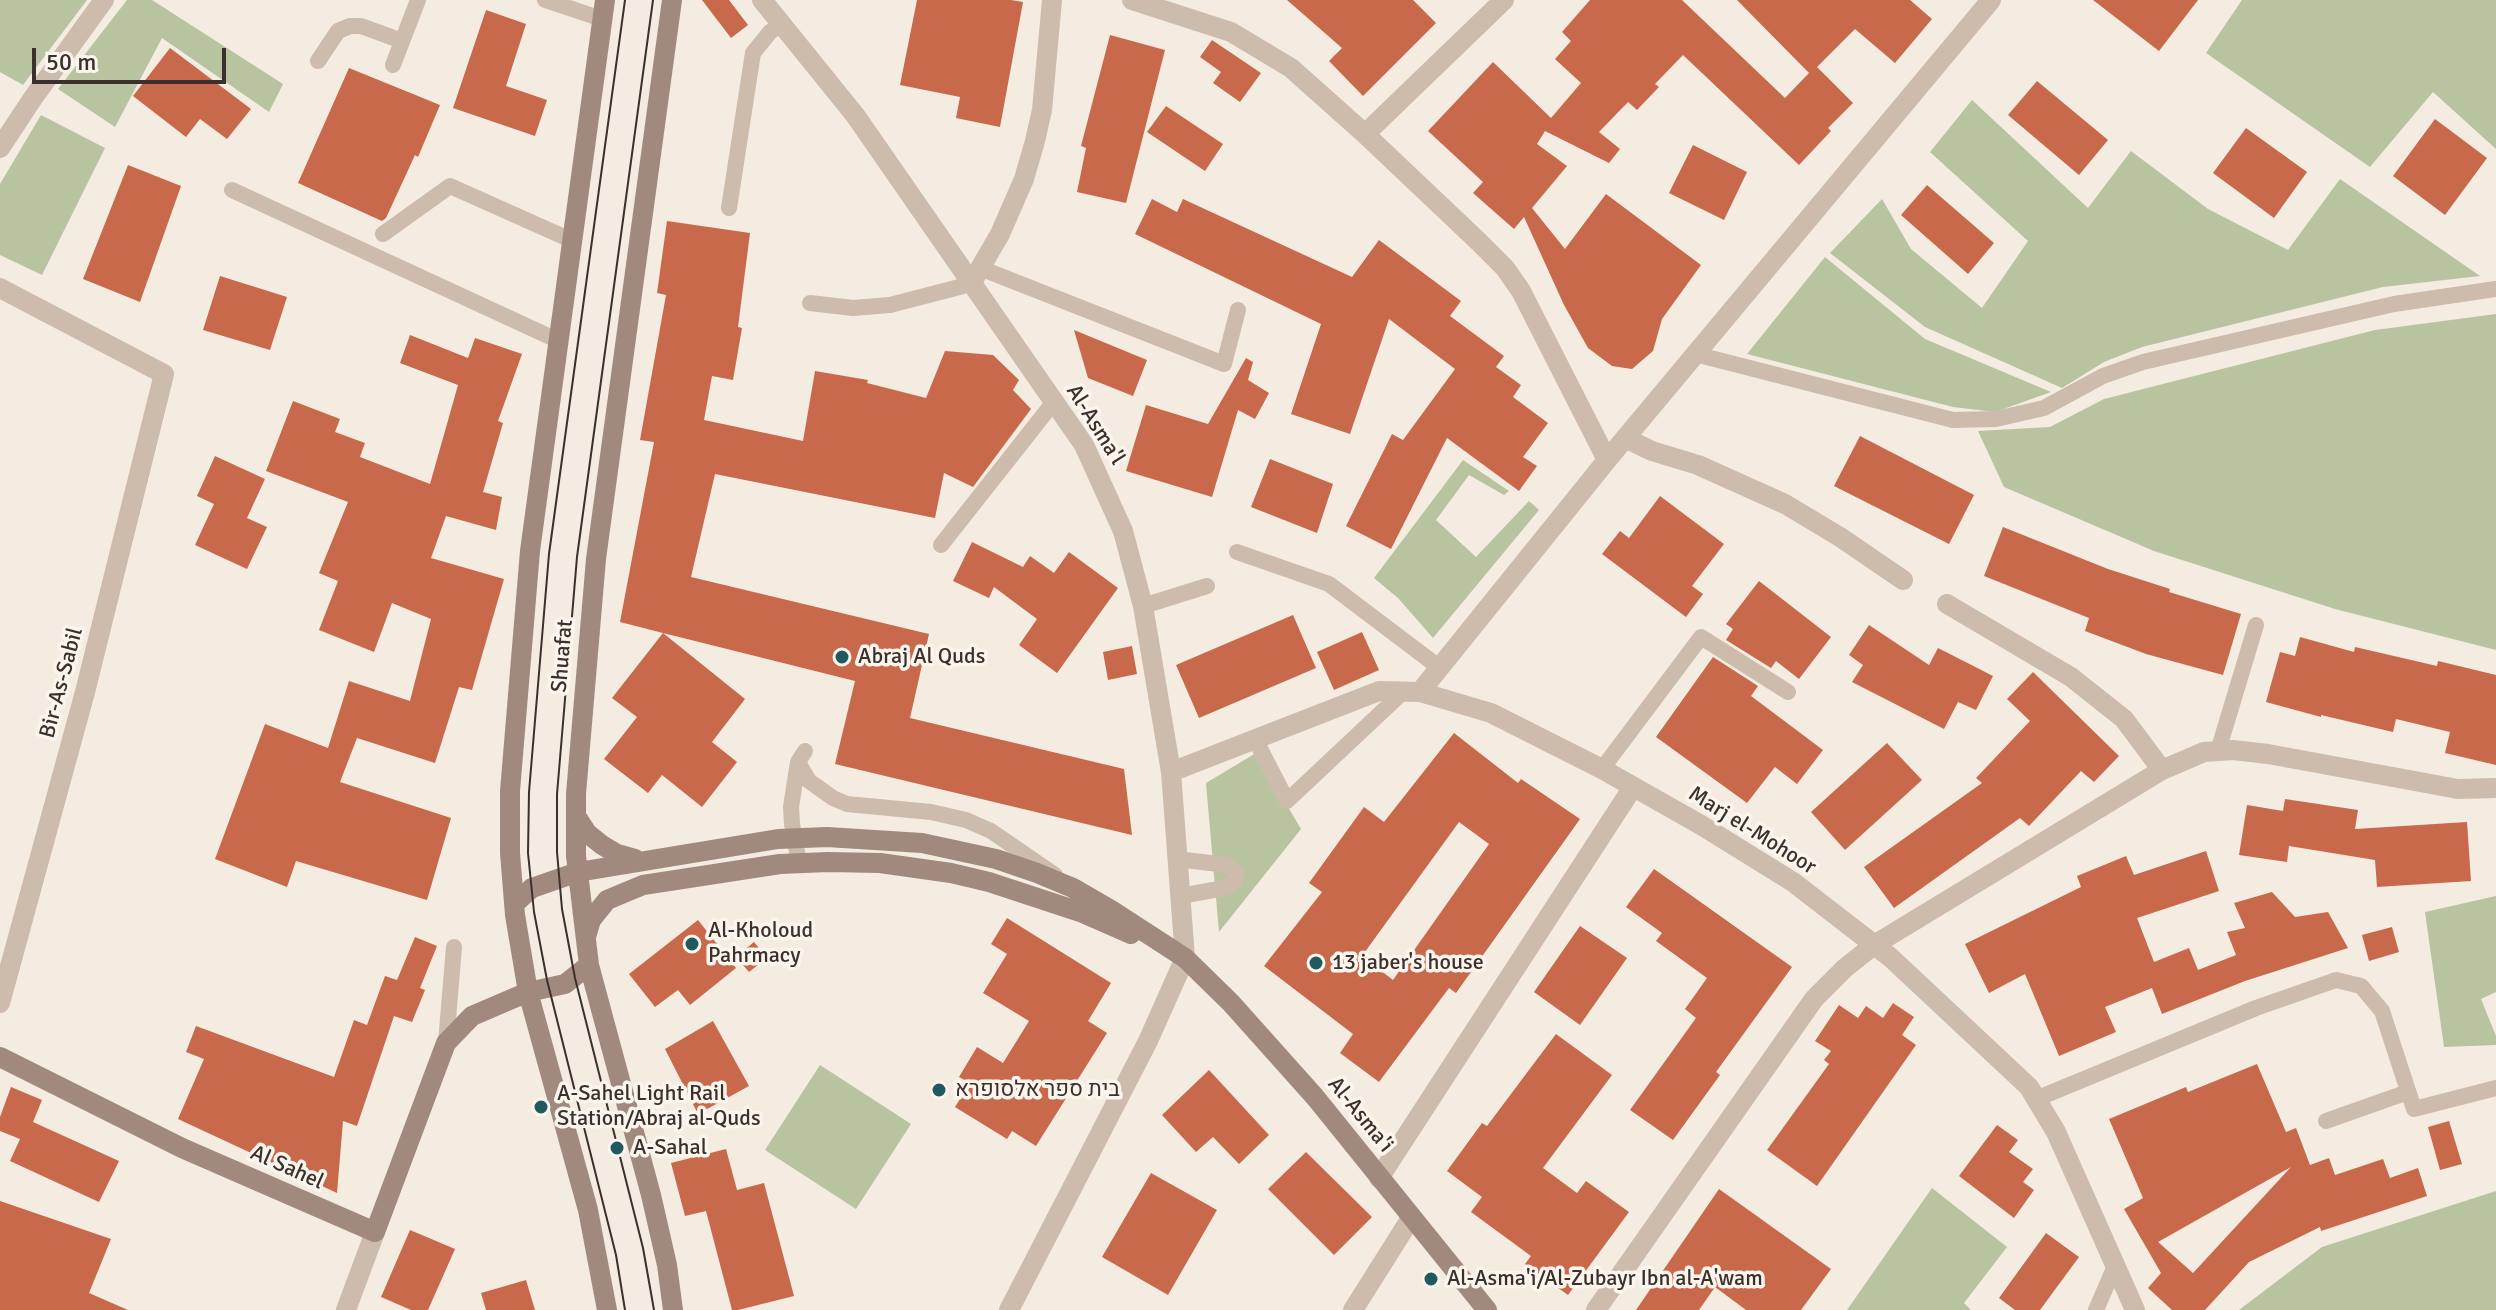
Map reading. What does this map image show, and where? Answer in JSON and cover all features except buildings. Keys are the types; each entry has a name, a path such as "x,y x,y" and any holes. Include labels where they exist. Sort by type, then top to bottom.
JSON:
{"street":[{"path":"0,148 104,0"},
{"name":"Shuafat","path":"672,0 596,559 576,816 578,872 589,965 651,1195 667,1265 673,1310"},
{"name":"Al-Asma'l","path":"762,0 863,126 975,276 1053,403 1084,445 1103,482 1123,531 1143,606 1171,772 1185,958"},
{"path":"975,276 1000,234 1018,193 1035,141 1042,110 1052,0"},
{"path":"1132,0 1231,32 1291,68 1505,268 1521,291 1607,460"},
{"path":"1365,134 1504,0"},
{"path":"1412,692 1440,668 1625,438 1991,0"},
{"name":"Shuafat","path":"603,9 530,551 510,791 510,853 514,904 528,992 588,1210 607,1310"},
{"name":"Bir-As-Sabil","path":"0,288 164,374 89,678 0,1003"},
{"path":"1625,438 1652,451 1698,465 1785,504 1903,580"},
{"path":"1947,604 2071,677 2124,719 2162,770"},
{"name":"Marj el-Mohoor","path":"1171,772 1379,691 1412,692 1491,713 1602,769 1793,882 1874,945 2029,1087 2056,1132 2135,1310"},
{"path":"1596,1310 1814,999 1845,968 1874,945 2162,770 2204,752 2233,750 2458,789 2496,788"},
{"path":"1379,1178 1633,787"},
{"path":"576,816 587,833 602,845 617,854 643,861"},
{"path":"514,904 532,888 578,872 794,839 882,839 922,843 996,859 1073,888 1185,958"},
{"path":"586,937 598,909 618,893 657,883 799,863 880,863 989,882 1083,913 1185,958"},
{"path":"1009,1310 1148,1041 1185,958"},
{"name":"Al-Asma'i","path":"1185,958 1231,1003 1315,1097 1480,1307"},
{"path":"346,1310 446,1043 472,1016 528,992 565,984 589,965"},
{"name":"Al Sahel","path":"0,1057 182,1148 375,1232"},
{"path":"1353,1310 1411,1218"}],"lane":[{"path":"393,65 418,0"},
{"path":"545,0 603,9"},
{"path":"729,208 753,53 770,32 783,23"},
{"path":"318,61 338,31 350,26 361,26 402,41"},
{"path":"383,234 450,186 571,240"},
{"path":"232,190 559,341"},
{"path":"810,303 853,308 890,305 975,276 1224,364 1238,310"},
{"path":"1695,354 1953,420 1996,419 2044,408 2103,376 2143,362 2394,304 2496,289"},
{"path":"941,545 1053,403"},
{"path":"1237,552 1329,584 1440,668"},
{"path":"1143,606 1207,586"},
{"path":"2218,751 2256,625"},
{"path":"1602,769 1701,637 1788,692"},
{"path":"1255,739 1287,801 1412,692"},
{"path":"799,863 791,807 801,756 815,788 833,798 847,804 931,812 966,820 991,831 1073,888"},
{"path":"1177,859 1227,865 1236,873 1234,882 1225,888 1180,896"},
{"path":"446,1043 454,947"},
{"path":"2036,1099 2256,1008 2336,980 2361,986 2382,1011 2414,1109 2496,1088"},
{"path":"2326,1121 2408,1092"},
{"path":"2096,1310 2115,1266"}],"green space":[{"path":"0,0 87,0 23,85 0,72"},
{"path":"127,0 152,0 283,84 269,112 162,38 115,127 58,89"},
{"path":"2242,0 2496,0 2496,149 2433,92 2370,167 2206,53"},
{"path":"1972,100 2088,208 2131,151 2208,209 2288,250 2340,179 2480,276 2383,287 2142,347 2104,362 2062,388 1925,327 1830,253 1882,199 1911,249 1982,308 2028,241 1930,152"},
{"path":"41,115 105,148 42,275 0,255 0,184"},
{"path":"1825,257 1925,339 2051,392 1995,412 1953,407 1747,354"},
{"path":"2496,314 2496,650 2335,609 2154,551 2004,487 1978,431 2050,427 2104,399 2375,330"},
{"path":"1463,460 1509,491 1504,495 1469,475 1436,520 1476,557 1529,501 1539,510 1433,638 1398,598 1374,578"},
{"path":"1256,753 1301,829 1219,932 1206,783"},
{"path":"2496,896 2496,992 2481,999 2496,1036 2496,1045 2444,1047 2425,912"},
{"path":"820,1065 911,1124 856,1209 765,1150"},
{"path":"1932,1188 2007,1247 1964,1303 1971,1310 1847,1310"},
{"path":"2496,1191 2496,1310 2239,1310 2322,1247"}],"tram line":[{"path":"625,0 549,554 529,792 528,853 534,912 547,980 616,1255 625,1310"},
{"path":"653,0 577,557 557,794 557,852 562,909 575,978 643,1248 654,1310"}],"place":[{"name":"Abraj Al Quds","path":"842,657"},
{"name":"Al-Kholoud Pahrmacy","path":"692,944"},
{"name":"13 jaber's house","path":"1316,963"},
{"name":"בית ספר אלסופרא","path":"939,1090"},
{"name":"A-Sahel Light Rail Station/Abraj al-Quds","path":"541,1107"},
{"name":"A-Sahal","path":"617,1148"},
{"name":"Al-Asma'i/Al-Zubayr Ibn al-A'wam","path":"1431,1279"}]}
